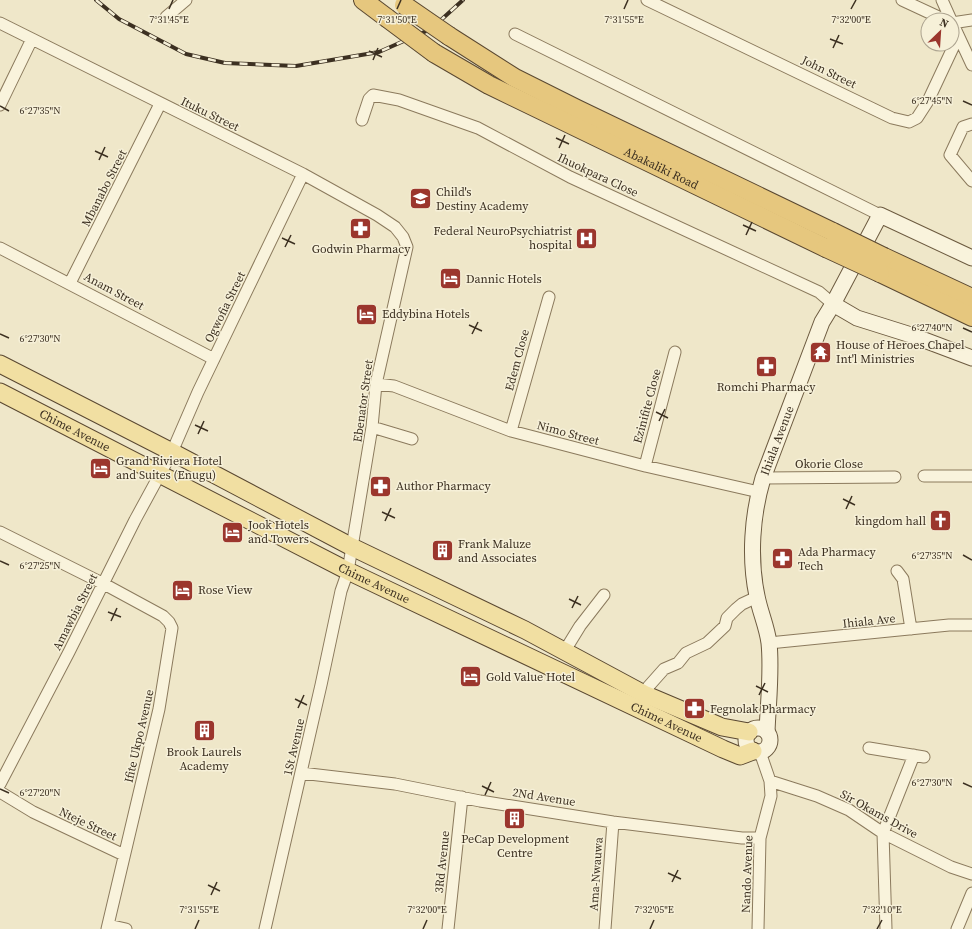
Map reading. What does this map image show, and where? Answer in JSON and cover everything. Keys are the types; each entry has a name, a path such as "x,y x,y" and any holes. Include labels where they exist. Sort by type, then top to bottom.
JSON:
{"highway":[{"name":"Abakaliki Road","path":"363,0 434,53 489,86 882,265 972,317"},
{"name":"Abakaliki Road","path":"401,3 515,78 829,240"},
{"name":"Abakaliki Road","path":"882,265 972,298"}],"main road":[{"path":"880,215 972,258"},
{"name":"Ihiala Avenue","path":"756,731 769,695 769,644 752,570 753,542 759,492 822,322 880,215"},
{"path":"833,304 857,318 911,335 972,358"},
{"name":"Chime Avenue","path":"0,364 172,452 352,547 526,630 564,652 644,694 722,727 756,731"},
{"name":"Chime Avenue","path":"0,392 348,571 723,749 740,756 757,751"},
{"path":"756,731 770,742 768,746 757,751 747,744 746,739 756,731"}],"street":[{"path":"166,17 186,0"},
{"name":"John Street","path":"647,0 892,118 909,122 917,118 928,100 951,52"},
{"path":"902,0 929,12"},
{"path":"942,0 947,12"},
{"path":"960,21 972,20"},
{"name":"Ituku Street","path":"0,23 303,174 377,214 395,227 403,236"},
{"path":"515,34 880,215"},
{"path":"0,105 32,39"},
{"path":"960,41 972,65"},
{"name":"Ihuokpara Close","path":"362,120 369,99 373,95 399,100 478,128 570,177 819,292 833,304"},
{"name":"Mbanabo Street","path":"70,283 160,104"},
{"path":"972,124 963,127 950,155 972,181"},
{"name":"Ogwofia Street","path":"172,452 198,392 303,174"},
{"name":"Ebenator Street","path":"348,571 372,428 376,384 406,258 407,247 403,236"},
{"name":"Anam Street","path":"0,248 214,359"},
{"name":"Edem Close","path":"511,431 548,296"},
{"name":"Ezinifite Close","path":"645,466 675,352"},
{"name":"Nimo Street","path":"376,384 394,386 511,431 645,466 759,492"},
{"path":"372,428 412,439"},
{"name":"Amawbia Street","path":"0,784 104,584 135,520 172,452"},
{"path":"924,476 972,476"},
{"name":"Okorie Close","path":"763,478 895,477"},
{"name":"Ifite Ukpo Avenue","path":"0,532 104,584 163,616 172,628 159,709 107,927"},
{"name":"1St Avenue","path":"265,929 341,591 348,571"},
{"path":"897,571 903,579 911,630"},
{"path":"564,652 580,626 604,596"},
{"path":"644,694 648,687 664,669 678,663 686,653 707,643 725,626 727,618 736,609 742,604 757,597"},
{"name":"Ihiala Ave","path":"769,644 949,625 972,625"},
{"path":"869,748 919,756 883,833 886,929"},
{"name":"Nando Avenue","path":"757,751 770,782 770,796 760,838 758,929"},
{"name":"2Nd Avenue","path":"301,773 395,784 462,797 613,822 742,838 760,838"},
{"name":"Sir Okams Drive","path":"770,782 817,796 849,810 883,833 951,867 972,874"},
{"name":"Nteje Street","path":"0,792 33,812 124,854"},
{"name":"3Rd Avenue","path":"448,929 462,797"},
{"name":"Ama-Nwauwa","path":"604,929 613,822"},
{"path":"957,929 972,893"},
{"path":"107,927 126,929"}],"railway":[{"path":"96,0 119,19 186,54 225,63 296,66 379,52 431,29 463,0"}],"place":[{"name":"Child's Destiny Academy","path":"420,199"},
{"name":"Godwin Pharmacy","path":"361,228"},
{"name":"Federal NeuroPsychiatrist hospital","path":"587,238"},
{"name":"Dannic Hotels","path":"450,279"},
{"name":"Eddybina Hotels","path":"366,314"},
{"name":"House of Heroes Chapel Int'l Ministries","path":"821,352"},
{"name":"Romchi Pharmacy","path":"766,366"},
{"name":"Grand Riviera Hotel and Suites (Enugu)","path":"101,468"},
{"name":"Author Pharmacy","path":"380,486"},
{"name":"kingdom hall","path":"941,521"},
{"name":"Jook Hotels and Towers","path":"233,532"},
{"name":"Frank Maluze and Associates","path":"442,551"},
{"name":"Ada Pharmacy Tech","path":"782,559"},
{"name":"Rose View","path":"182,590"},
{"name":"Gold Value Hotel","path":"470,677"},
{"name":"Fegnolak Pharmacy","path":"694,709"},
{"name":"Brook Laurels Academy","path":"204,731"},
{"name":"PeCap Development Centre","path":"515,818"}]}
